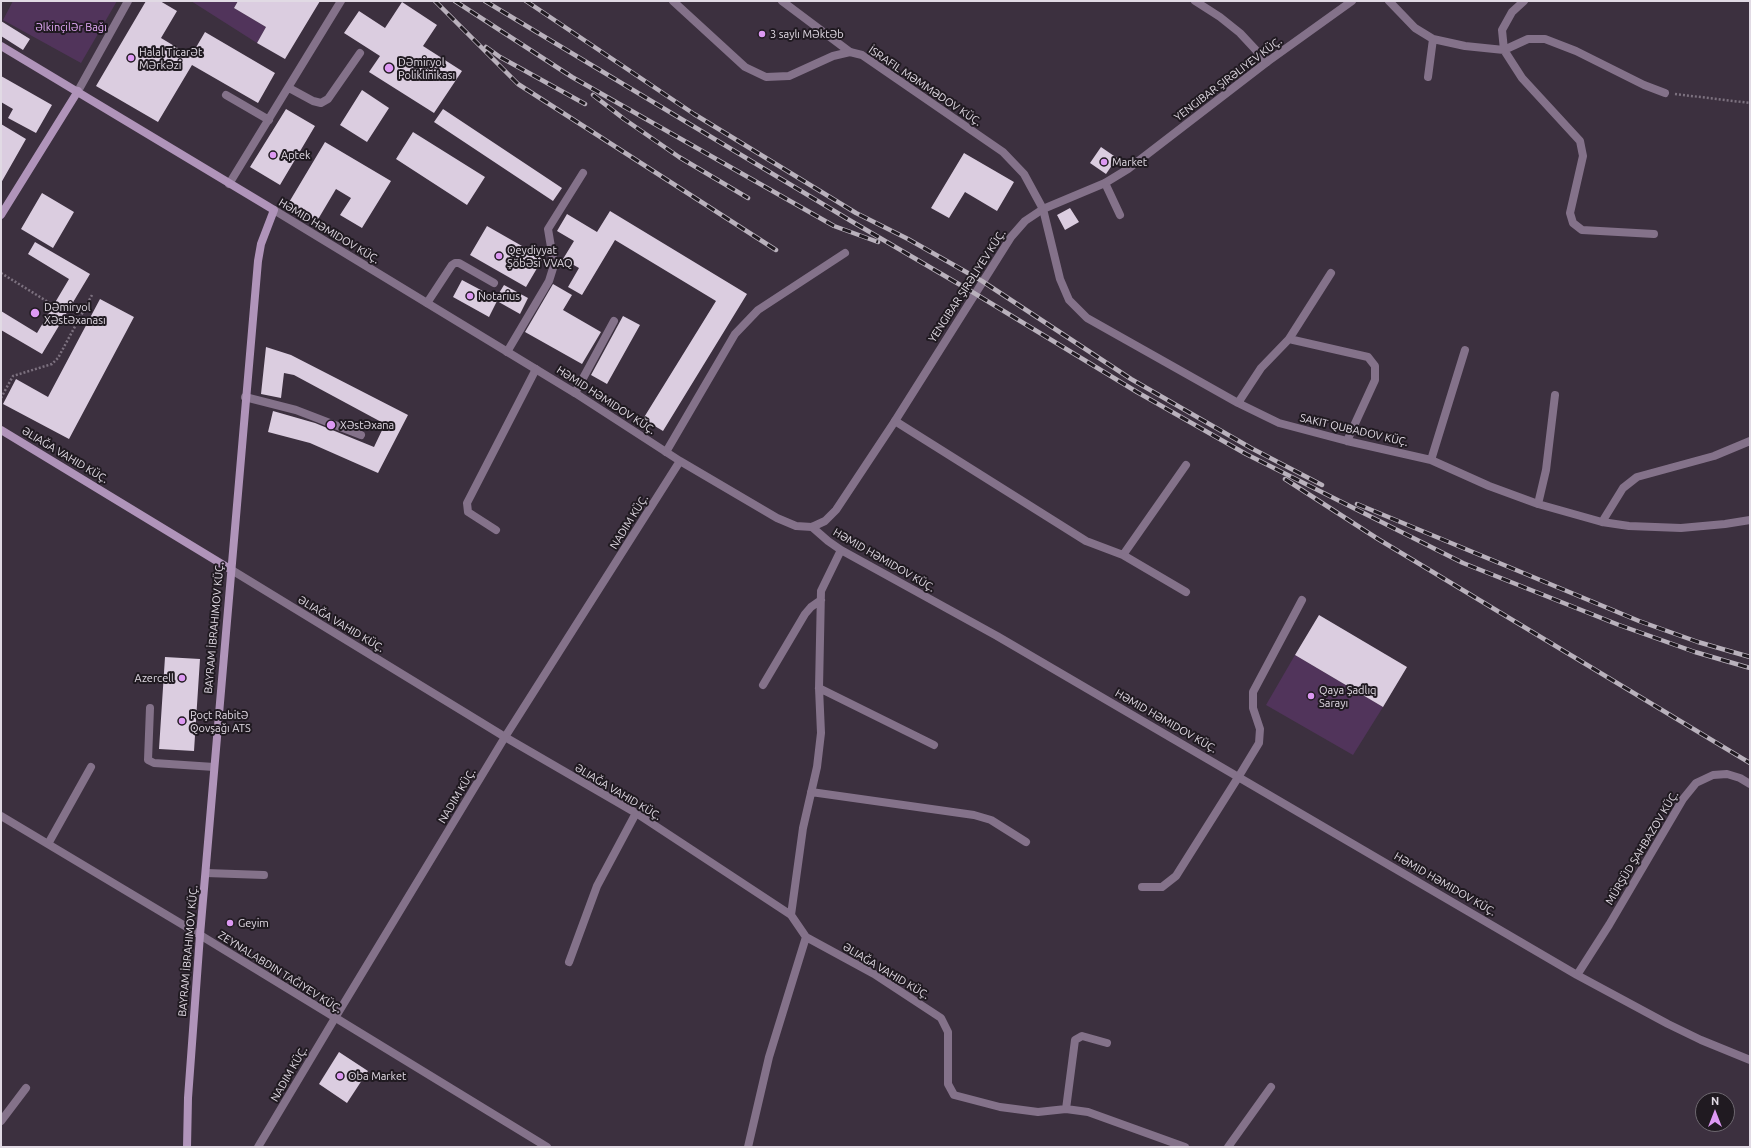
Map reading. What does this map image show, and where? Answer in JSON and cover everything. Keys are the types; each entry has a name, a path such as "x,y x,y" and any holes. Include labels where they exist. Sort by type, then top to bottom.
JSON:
{"main road":[{"name":"HƏMID HƏMIDOV KÜÇ.","path":"1,46 274,210"},
{"path":"1,215 78,91"},
{"name":"BAYRAM İBRAHIMOV KÜÇ.","path":"187,1147 188,1098 200,935 230,569 258,261 261,244 274,210"},
{"name":"ƏLIAĞA VAHID KÜÇ.","path":"1,430 230,569"}],"street":[{"path":"78,91 128,1"},
{"path":"229,184 341,1"},
{"path":"673,1 745,67 766,77 789,76 833,56 850,52"},
{"name":"İSRAFIL MƏMMƏDOV KÜÇ.","path":"782,1 850,52 862,55 1002,152 1024,174 1043,209"},
{"path":"1195,1 1220,17 1240,33 1267,62"},
{"name":"YENGIBAR ŞIRƏLIYEV KÜÇ.","path":"812,527 825,520 836,510 896,421 1011,237 1025,221 1043,209 1105,183 1128,169 1267,62 1352,1"},
{"path":"1389,1 1415,28 1433,39 1465,46 1504,50 1528,39 1545,39 1576,52 1644,85 1665,93"},
{"path":"1524,1 1512,12 1502,30 1504,50 1522,78 1580,141 1583,156 1570,213 1573,223 1582,230 1654,234"},
{"path":"1428,77 1433,39"},
{"path":"289,88 313,101 321,102 328,99 360,53"},
{"path":"226,95 269,120"},
{"path":"507,352 550,276 554,265 548,229 584,173"},
{"path":"1105,183 1120,215"},
{"name":"SAKIT QUBADOV KÜÇ.","path":"1043,209 1060,279 1069,300 1087,318 1238,403 1279,423 1347,441 1430,460 1490,486 1538,504 1602,522 1629,526 1681,528 1750,520"},
{"name":"HƏMID HƏMIDOV KÜÇ.","path":"274,210 575,393 680,461 777,518 796,526 812,527 841,550 997,636 1239,776 1577,975 1668,1024 1701,1040 1750,1060"},
{"path":"666,452 735,334 758,310 845,254"},
{"path":"427,303 452,265 455,263 459,263 494,283"},
{"path":"1238,403 1261,368 1289,339 1330,273"},
{"path":"575,393 614,321"},
{"path":"1289,339 1368,357 1375,366 1375,380 1347,441"},
{"path":"1430,460 1465,350"},
{"path":"496,530 468,512 467,503 536,369"},
{"path":"1538,504 1546,470 1554,395"},
{"path":"246,397 296,410 362,435"},
{"path":"896,421 1086,541 1123,555 1186,592"},
{"path":"1602,522 1623,488 1636,477 1714,456 1750,441"},
{"name":"NADIM KÜÇ.","path":"258,1147 334,1018 505,737 680,461"},
{"path":"1123,555 1186,465"},
{"path":"791,915 803,828 817,767 821,733 819,688 822,591 825,581 841,550"},
{"name":"ƏLIAĞA VAHID KÜÇ.","path":"230,569 505,737 636,814 791,915 806,937 874,974 941,1018 948,1032 948,1084 954,1094 1000,1107 1038,1112 1066,1109 1088,1112 1185,1147"},
{"path":"764,684 805,614 821,600"},
{"path":"1142,887 1162,887 1176,876 1259,743 1260,729 1253,708 1253,692 1302,600"},
{"path":"819,688 934,745"},
{"path":"150,708 148,760 154,763 214,767"},
{"path":"48,844 91,767"},
{"name":"MÜRŞÜD ŞAHBAZOV KÜÇ.","path":"1577,975 1609,926 1683,799 1696,783 1713,775 1727,774 1740,778 1750,784"},
{"path":"811,792 974,815 991,820 1026,842"},
{"path":"569,962 597,886 636,814"},
{"path":"1,816 200,935 547,1147"},
{"path":"206,873 264,875"},
{"path":"748,1147 769,1057 806,937"},
{"path":"1066,1109 1075,1040 1082,1036 1107,1043"},
{"path":"1228,1147 1271,1087"},
{"path":"1,1121 26,1088"}],"path":[{"path":"1665,93 1750,103"},
{"path":"1,273 53,306"},
{"path":"1,398 13,376 52,364 58,358 92,295"}],"green space":[{"name":"Əlkinçilər Bağı","path":"13,1 117,1 81,63 3,20"},
{"path":"191,1 238,1 234,8 266,27 257,43"},
{"path":"1295,655 1383,707 1353,755 1266,705"}],"building":[{"path":"146,1 160,1 177,11 161,38 191,56 205,32 275,73 258,103 192,65 158,122 96,86"},
{"path":"238,1 320,1 285,59 257,43 266,27 234,8"},
{"path":"402,2 437,25 423,46 462,71 434,113 369,72 380,56 344,33 359,11 385,28"},
{"path":"1,21 30,39 23,50 1,36"},
{"path":"1,76 52,105 36,133 8,118 13,109 1,102"},
{"path":"362,90 389,108 367,142 340,125"},
{"path":"286,109 315,126 280,185 250,167"},
{"path":"443,109 562,188 553,201 434,122"},
{"path":"1,124 26,139 1,183"},
{"path":"413,132 485,177 467,205 396,159"},
{"path":"325,142 391,181 362,228 340,215 351,198 336,189 317,221 288,204"},
{"path":"1101,147 1117,158 1106,174 1090,163"},
{"path":"964,153 1014,182 997,211 965,192 949,218 931,208"},
{"path":"42,193 74,212 53,248 21,229"},
{"path":"1070,208 1079,222 1065,230 1057,215"},
{"path":"610,211 747,294 663,431 643,419 716,301 615,240 582,295 568,287 579,268 563,259 574,241 557,231 567,214 597,232"},
{"path":"487,226 543,258 526,287 470,255"},
{"path":"35,242 90,274 42,354 1,330 1,311 37,333 69,279 28,254"},
{"path":"462,280 496,298 504,285 528,298 520,314 497,301 489,317 453,297"},
{"path":"553,284 572,295 563,310 601,332 582,364 525,332"},
{"path":"100,299 134,317 69,439 3,404 16,379 48,397"},
{"path":"623,316 640,325 607,384 591,375"},
{"path":"266,347 291,355 408,415 378,473 310,443 268,432 273,411 315,423 374,447 385,424 294,375 284,373 281,398 261,394"},
{"path":"1319,615 1407,667 1383,707 1295,655"},
{"path":"165,657 200,659 194,751 159,749"},
{"path":"339,1052 368,1071 347,1103 319,1084"}],"railway":[{"path":"435,1 518,84 776,250"},
{"path":"455,1 572,77 834,226 878,242"},
{"path":"485,1 1137,392 1246,454 1463,563 1619,625 1695,652 1750,668"},
{"path":"526,1 694,114 856,213 908,239 982,281 1131,379 1251,448 1322,485"},
{"path":"486,47 500,57 585,104"},
{"path":"593,95 624,119 679,157 748,198"},
{"path":"1285,479 1378,539 1750,763"},
{"path":"1357,504 1639,621 1698,642 1750,657"}],"place":[{"name":"3 saylı Məktəb","path":"762,34"},
{"name":"Halal Ticarət Mərkəzi","path":"131,58"},
{"name":"Dəmiryol Poliklinikası","path":"389,68"},
{"name":"Aptek","path":"273,155"},
{"name":"Market","path":"1104,162"},
{"name":"Qeydiyyat Şöbəsi VVAQ","path":"499,256"},
{"name":"Notarius","path":"470,296"},
{"name":"Dəmiryol Xəstəxanası","path":"35,313"},
{"name":"Xəstəxana","path":"331,425"},
{"name":"Azercell","path":"182,678"},
{"name":"Qaya Şadlıq Sarayı","path":"1311,696"},
{"name":"Poçt Rabitə Qovşağı ATS","path":"182,721"},
{"name":"Geyim","path":"230,923"},
{"name":"Oba Market","path":"340,1076"}]}
